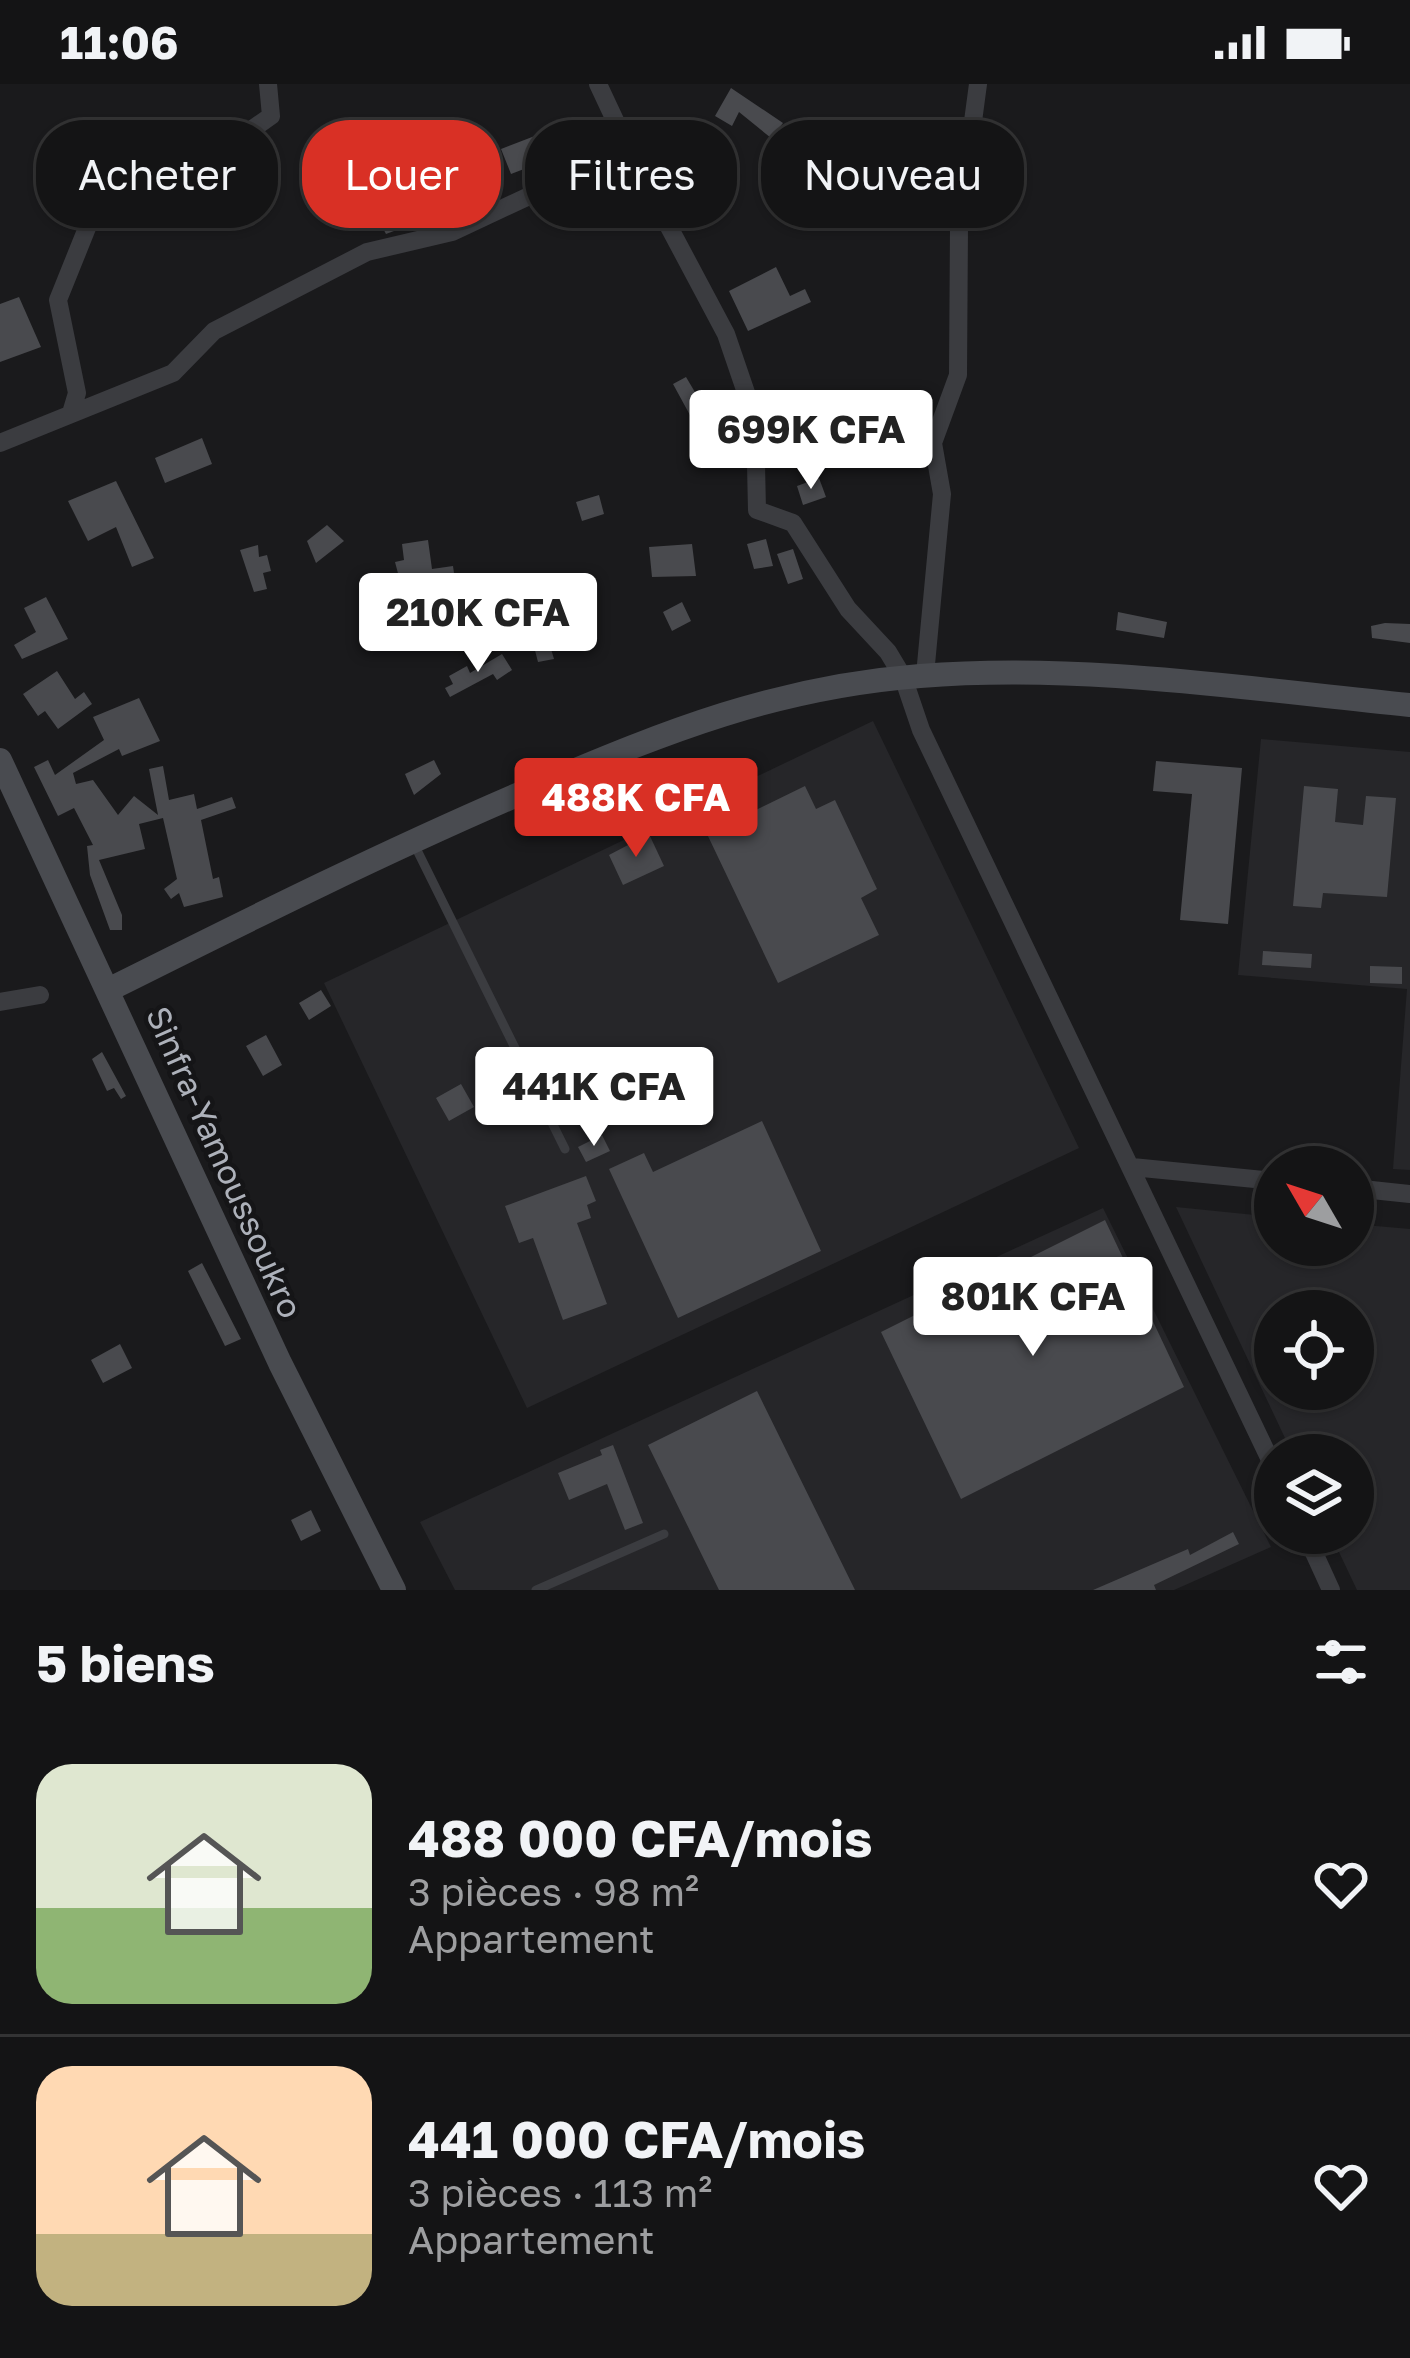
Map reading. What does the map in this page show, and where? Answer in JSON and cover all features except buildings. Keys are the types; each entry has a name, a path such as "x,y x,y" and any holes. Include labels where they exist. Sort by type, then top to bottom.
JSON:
{"street":[{"path":"71,413 77,393 58,300 91,218 167,189 271,116 268,84"},
{"path":"598,84 614,120"},
{"path":"978,84 959,226 958,375 933,443 942,494 914,676 921,730 1258,1434"},
{"path":"0,443 173,373 214,331 367,252 452,232 525,198"},
{"path":"669,228 727,334 755,419 757,510 794,524 848,609 914,676"},
{"path":"110,989 412,839 696,719 914,676 1058,673 1410,705"},
{"name":"Sinfra-Yamoussoukro","path":"0,760 280,1363 394,1590"},
{"path":"0,1002 40,995"},
{"path":"1132,1168 1254,1179"},
{"path":"1374,1191 1410,1194"},
{"path":"1315,1554 1331,1590"}],"lane":[{"path":"412,839 565,1149"},
{"path":"536,1590 664,1534"}],"shaded area":[{"path":"873,721 1079,1148 527,1408 324,983"},
{"path":"1261,739 1410,752 1410,1170 1393,1169 1407,989 1238,975"},
{"path":"1176,1207 1254,1215 1254,1266 1374,1266 1374,1226 1410,1229 1410,1590 1357,1590 1340,1554 1374,1554 1374,1434 1283,1434 1272,1410 1374,1410 1374,1290 1254,1290 1254,1372"},
{"path":"1103,1208 1254,1513 1255,1554 1174,1590 455,1590 420,1522"}]}
